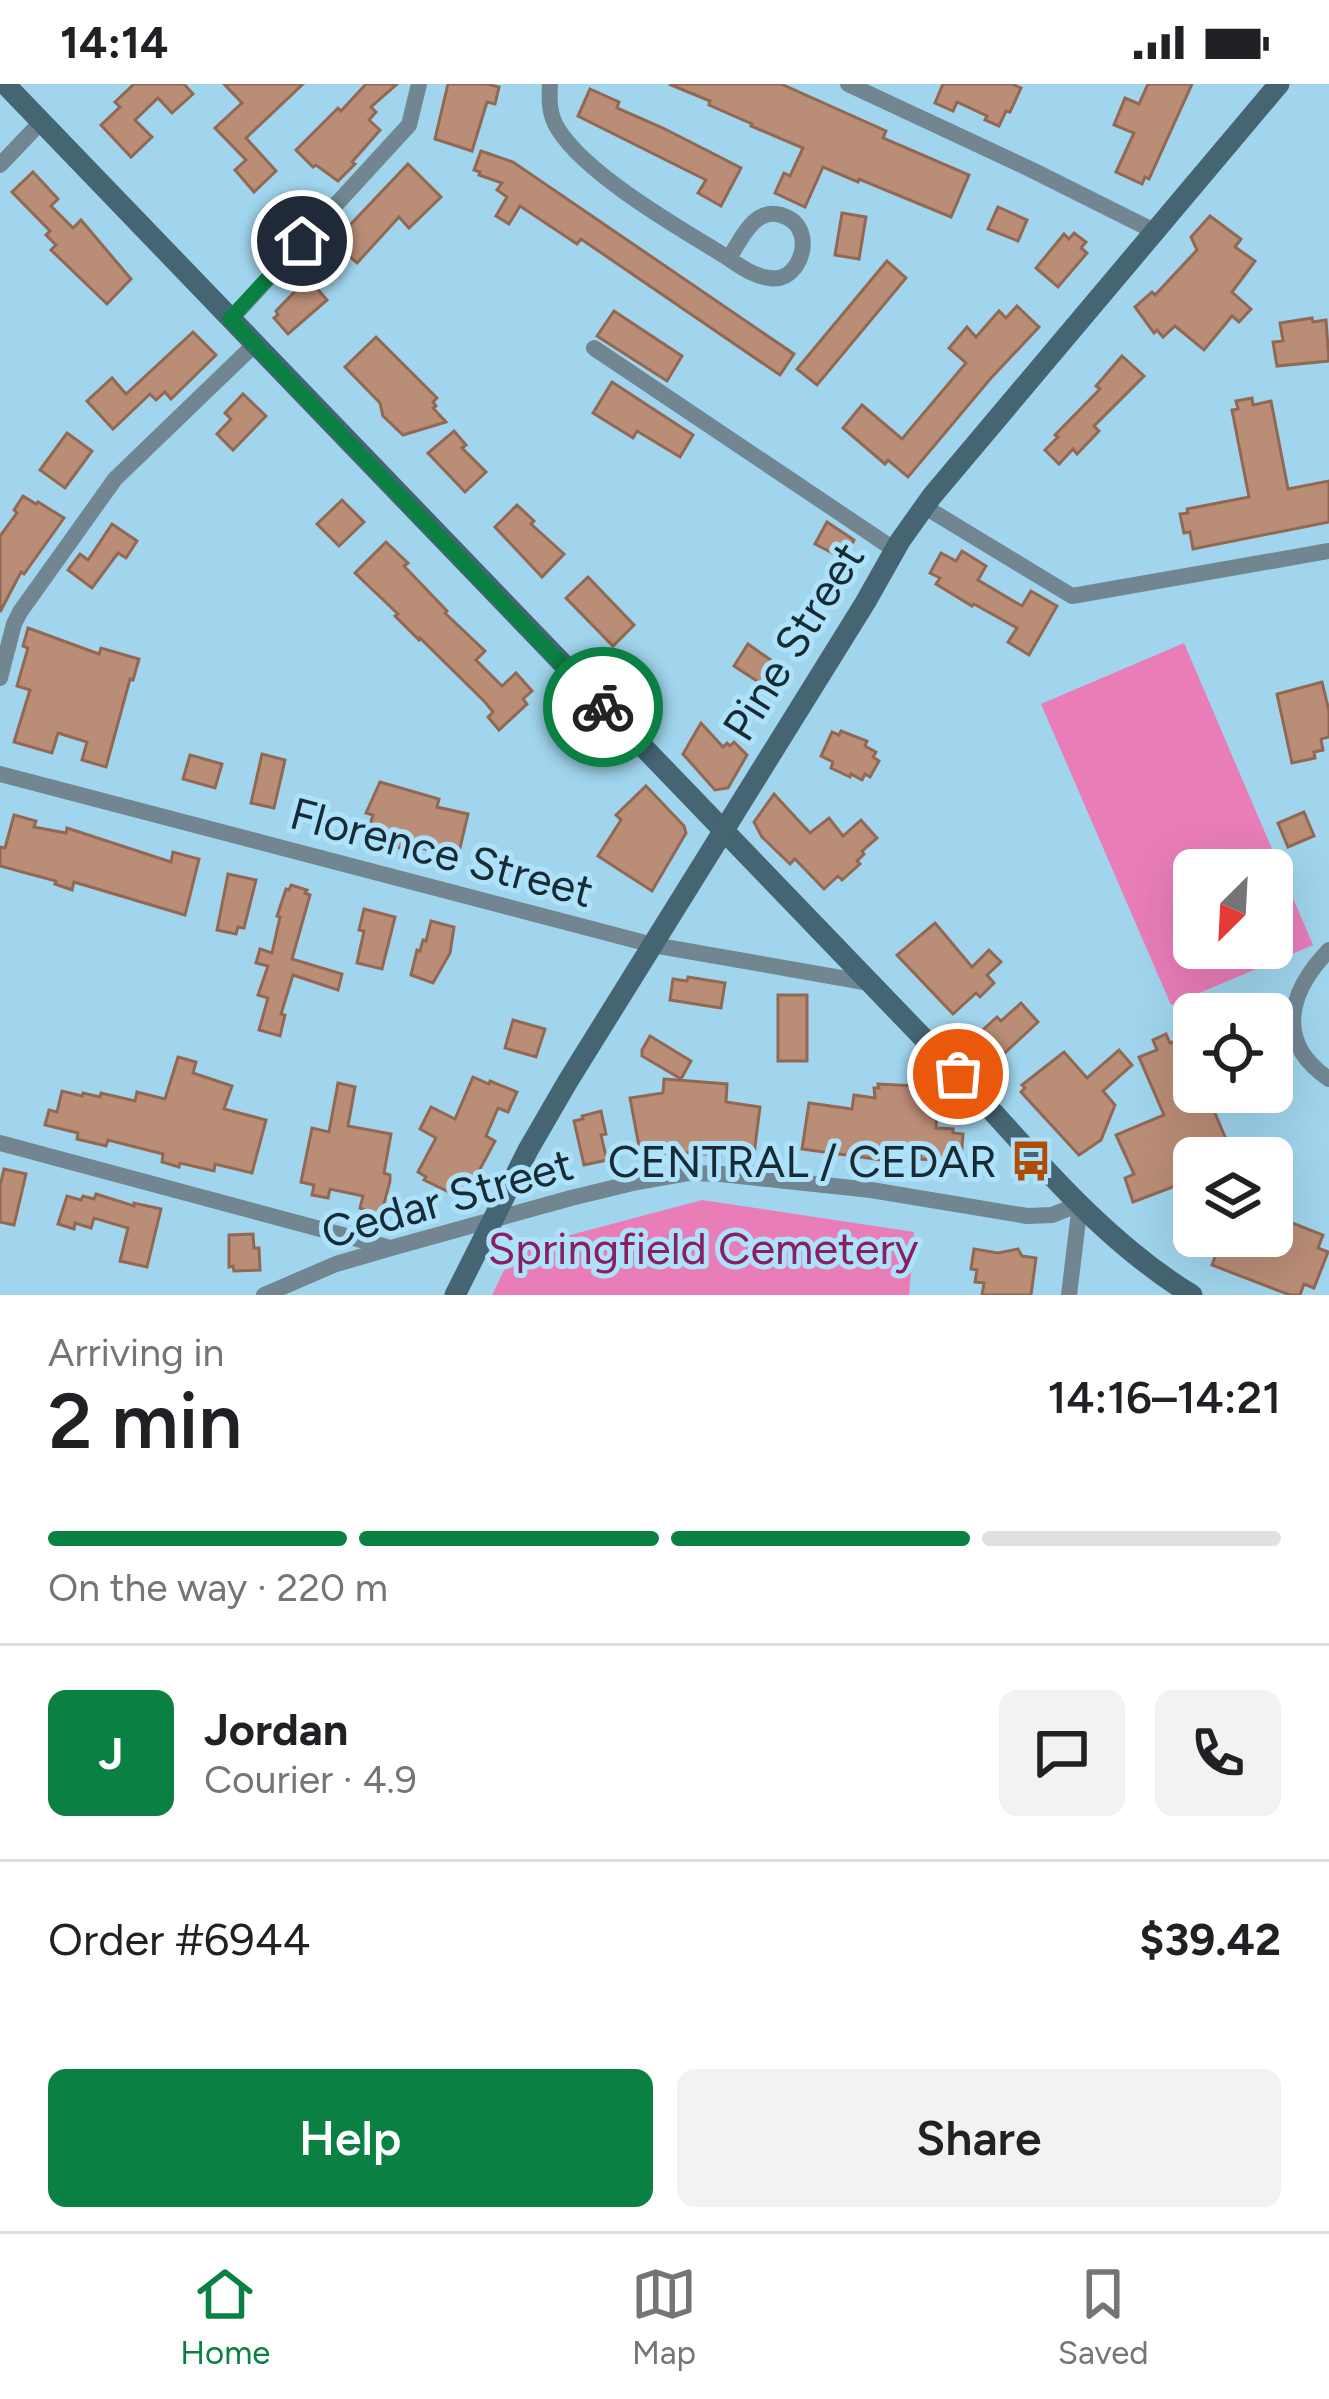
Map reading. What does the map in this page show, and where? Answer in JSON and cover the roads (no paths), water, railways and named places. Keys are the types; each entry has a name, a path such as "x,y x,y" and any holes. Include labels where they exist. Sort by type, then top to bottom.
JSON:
{"main road":[{"path":"5,84 1080,1204 1145,1262 1192,1295"},
{"name":"Pine Street","path":"455,1295 568,1081 895,550 925,507 1279,84"}],"street":[{"path":"230,319 409,125 419,84"},
{"path":"550,84 554,122 584,159 653,211 729,258 758,275 779,279 797,265 802,238 796,224 785,216 761,215 729,258"},
{"path":"848,84 1156,232"},
{"path":"0,165 41,122"},
{"path":"0,678 20,612 115,479 255,344"},
{"path":"594,348 895,550"},
{"path":"925,507 1072,596 1329,551"},
{"name":"Florence Street","path":"0,774 652,945 869,983"},
{"path":"1329,950 1302,986 1293,1007 1302,1052 1329,1079"},
{"path":"0,1143 391,1248"},
{"name":"Cedar Street","path":"264,1295 336,1264 492,1219 610,1188 688,1174 871,1190 1027,1216 1052,1215 1080,1204"},
{"path":"1069,1295 1080,1204"}],"place":[{"name":"CENTRAL / CEDAR","path":"1031,1161"}],"park label":[{"name":"Springfield Cemetery","path":"703,1248"}]}
